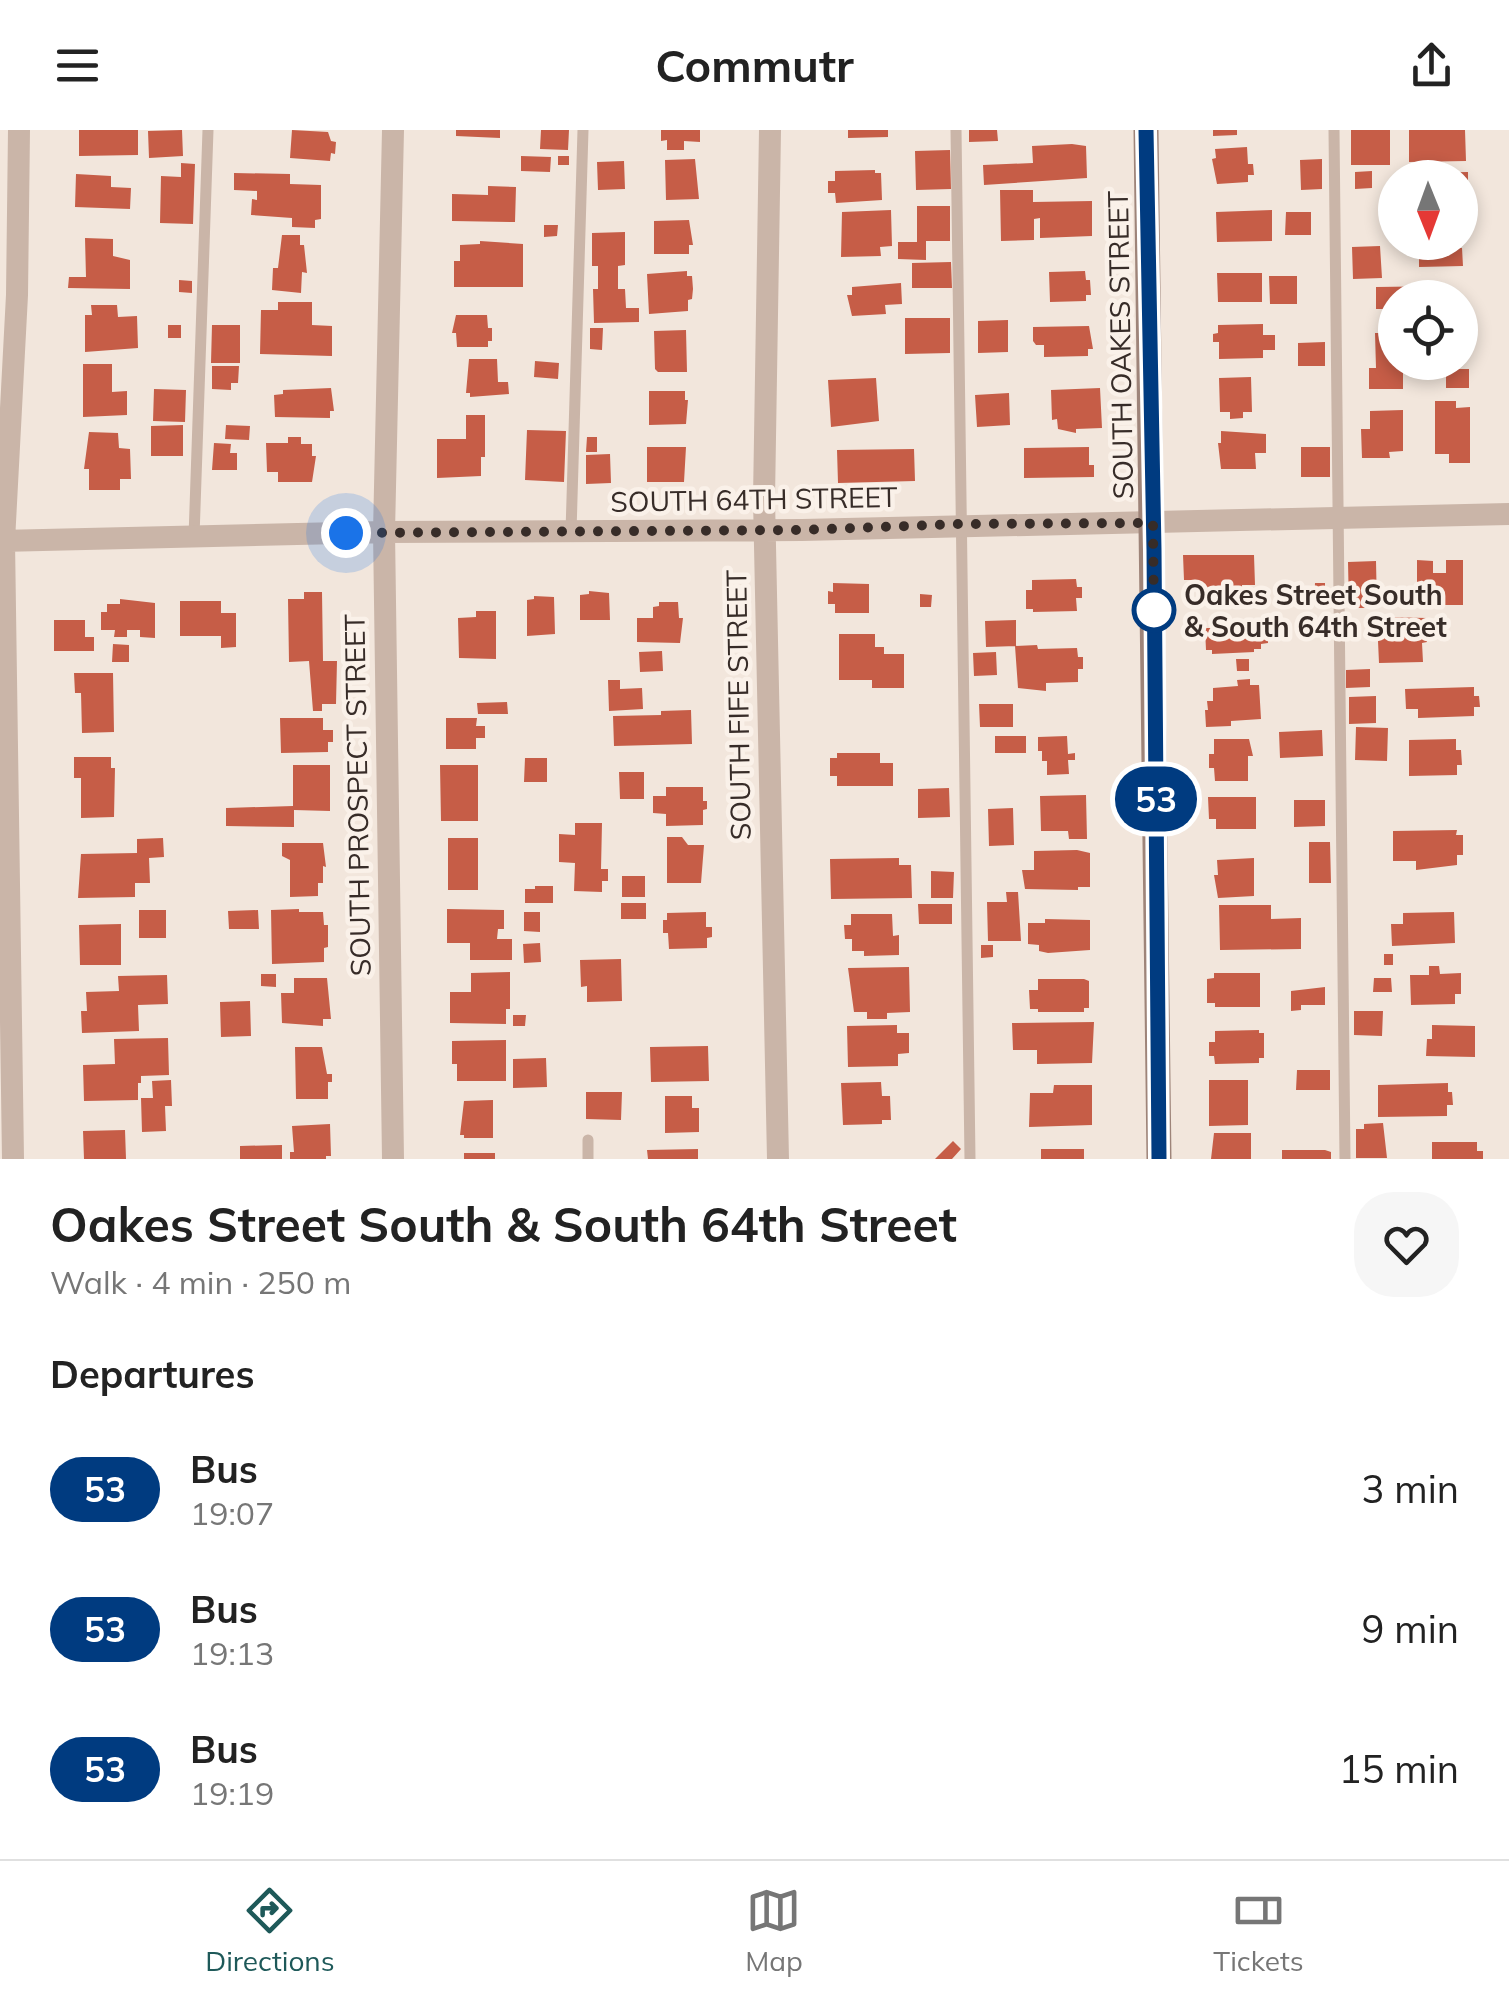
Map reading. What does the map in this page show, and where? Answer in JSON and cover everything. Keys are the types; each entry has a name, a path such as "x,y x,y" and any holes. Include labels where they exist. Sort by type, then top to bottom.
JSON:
{"street":[{"path":"13,1159 2,541 17,295 19,130"},
{"name":"SOUTH PROSPECT STREET","path":"393,130 384,532 393,1159"},
{"name":"SOUTH FIFE STREET","path":"770,130 765,530 778,1159"},
{"name":"SOUTH OAKES STREET","path":"1146,130 1159,1159"},
{"name":"SOUTH 64TH STREET","path":"2,541 1509,514"}],"lane":[{"path":"194,536 208,130"},
{"path":"571,532 583,130"},
{"path":"956,130 970,1159"},
{"path":"1334,130 1345,1159"},
{"path":"588,1140 588,1159"}],"building":[{"path":"79,130 138,130 138,155 79,156"},
{"path":"182,130 183,156 149,158 148,131"},
{"path":"292,130 328,132 331,141 336,142 335,154 331,153 330,161 290,158"},
{"path":"456,130 500,130 500,138 456,136"},
{"path":"541,130 569,130 568,150 540,149"},
{"path":"661,130 700,130 700,142 684,141 684,150 667,150 667,140 661,141"},
{"path":"848,130 888,130 888,137 848,138"},
{"path":"969,130 997,130 998,141 969,142"},
{"path":"1213,130 1237,130 1237,135 1213,136"},
{"path":"1351,130 1390,130 1390,160 1378,160 1378,165 1351,165"},
{"path":"1409,130 1465,130 1466,160 1409,160"},
{"path":"1032,146 1086,146 1087,178 984,185 983,165 1033,163"},
{"path":"1247,147 1248,164 1253,164 1254,175 1248,175 1248,182 1217,184 1212,159 1216,158 1215,149"},
{"path":"950,150 951,189 916,190 915,151"},
{"path":"521,156 551,157 550,172 521,171"},
{"path":"558,156 569,156 569,165 558,165"},
{"path":"695,159 699,199 666,200 665,160"},
{"path":"1322,159 1322,189 1301,190 1300,160"},
{"path":"624,161 625,189 598,190 597,162"},
{"path":"181,163 195,164 193,224 160,223 161,176 181,177"},
{"path":"835,171 881,173 882,200 836,203 835,193 828,193 828,181 835,181"},
{"path":"1372,171 1372,188 1355,189 1355,172"},
{"path":"234,173 290,174 290,184 321,185 321,219 315,220 315,228 292,227 292,218 251,215 257,191 234,190"},
{"path":"76,174 111,176 111,187 131,188 130,209 75,207"},
{"path":"488,186 516,187 515,222 452,221 452,194 488,195"},
{"path":"1000,190 1033,190 1033,202 1092,201 1092,236 1040,238 1040,218 1034,219 1034,240 1001,241"},
{"path":"917,206 950,206 950,241 926,241 926,260 898,259 898,242 917,242"},
{"path":"891,210 892,246 880,247 881,256 841,257 842,212"},
{"path":"1272,210 1272,241 1217,242 1216,212"},
{"path":"1286,212 1311,212 1311,235 1285,235"},
{"path":"689,220 693,245 689,245 689,254 654,254 654,221"},
{"path":"544,225 558,225 557,236 544,237"},
{"path":"625,232 625,265 618,266 618,289 625,289 626,308 639,308 639,322 594,323 593,289 598,289 598,266 592,266 592,233"},
{"path":"282,235 300,235 300,245 304,245 307,273 302,272 301,293 272,290"},
{"path":"85,238 113,239 113,256 130,260 130,289 68,288 69,277 86,277"},
{"path":"480,241 523,244 523,287 454,287 454,261 460,261 460,245"},
{"path":"1378,246 1382,278 1353,279 1352,247"},
{"path":"1419,260 1463,260 1463,266 1419,267"},
{"path":"951,262 952,288 912,288 912,263"},
{"path":"687,271 687,276 692,276 693,289 688,311 649,314 647,274"},
{"path":"1085,271 1091,295 1086,295 1086,301 1050,302 1049,272"},
{"path":"1217,273 1262,273 1262,302 1218,302"},
{"path":"1269,276 1297,276 1297,304 1270,304"},
{"path":"179,280 192,281 192,293 179,292"},
{"path":"901,283 902,304 885,305 886,314 852,316 847,295 852,295 852,287"},
{"path":"278,302 312,302 312,325 332,326 332,356 260,354 261,310 278,310"},
{"path":"91,305 117,305 118,317 137,316 138,348 85,352 85,315 92,315"},
{"path":"456,315 487,315 488,328 492,328 488,347 457,347 456,333 452,333"},
{"path":"905,318 950,318 950,353 905,354"},
{"path":"1008,320 1008,352 978,353 978,321"},
{"path":"1263,324 1263,335 1275,335 1275,350 1263,350 1263,358 1219,359 1219,342 1213,342 1218,325"},
{"path":"168,325 181,325 181,338 168,338"},
{"path":"212,325 240,325 240,363 211,363"},
{"path":"1089,326 1093,349 1088,349 1088,356 1044,357 1044,345 1033,341 1033,327"},
{"path":"590,328 603,328 602,350 590,349"},
{"path":"686,330 687,372 658,372 654,331"},
{"path":"1378,333 1378,380 1403,380 1403,389 1369,389 1369,368 1376,368"},
{"path":"1325,342 1325,366 1298,366 1298,343"},
{"path":"469,359 497,359 498,382 508,382 509,394 470,397 466,393"},
{"path":"535,361 559,363 558,379 534,377"},
{"path":"83,364 112,364 112,392 127,391 127,415 83,417"},
{"path":"212,366 239,366 238,383 231,383 231,390 212,389"},
{"path":"1251,377 1252,412 1230,419 1230,412 1220,412 1219,378"},
{"path":"876,378 879,421 831,427 828,380"},
{"path":"1446,380 1469,380 1469,388 1446,388"},
{"path":"331,388 334,411 330,411 330,418 275,417 274,395 283,394 283,390"},
{"path":"1100,388 1102,428 1076,429 1076,433 1058,429 1057,419 1052,420 1051,390"},
{"path":"154,389 186,390 185,422 153,421"},
{"path":"649,391 685,391 686,424 649,425"},
{"path":"1009,393 1010,425 977,427 975,395"},
{"path":"1435,401 1456,401 1456,408 1470,407 1470,463 1449,463 1449,454 1435,454"},
{"path":"1403,410 1403,451 1389,452 1390,458 1362,458 1361,429 1370,429 1370,411"},
{"path":"466,415 485,415 481,476 437,478 437,439 466,439"},
{"path":"183,425 183,456 151,456 151,426"},
{"path":"226,425 250,426 249,440 225,439"},
{"path":"527,430 566,431 564,482 525,480"},
{"path":"1221,431 1266,434 1266,453 1255,453 1256,469 1221,469"},
{"path":"89,432 118,433 119,448 130,449 131,479 120,479 120,490 89,490 89,469 84,469"},
{"path":"288,437 301,437 301,444 312,444 312,456 316,456 312,482 278,482 278,472 267,472 266,443 288,443"},
{"path":"587,437 597,437 597,452 586,452"},
{"path":"214,443 231,444 230,453 237,453 237,470 212,470"},
{"path":"647,447 686,447 684,482 647,482"},
{"path":"1089,447 1094,477 1024,478 1024,448"},
{"path":"1301,447 1330,447 1330,477 1301,477"},
{"path":"914,449 915,481 838,483 837,450"},
{"path":"610,454 611,483 586,484 586,455"},
{"path":"1183,555 1254,555 1255,585 1242,585 1246,599 1241,603 1198,604 1198,580 1184,580"},
{"path":"1417,560 1433,561 1433,573 1446,573 1446,560 1463,560 1463,605 1444,605 1444,594 1433,594 1433,605 1417,604"},
{"path":"1376,561 1377,608 1349,608 1348,562"},
{"path":"1076,579 1077,587 1082,587 1082,598 1076,598 1077,611 1026,609 1026,590 1032,590 1032,580"},
{"path":"833,583 869,584 869,613 835,613 835,604 828,604 828,591 833,592"},
{"path":"1315,583 1325,583 1325,604 1314,604"},
{"path":"589,591 609,593 610,620 580,620 580,595"},
{"path":"304,592 322,592 323,661 337,661 336,704 322,704 322,711 313,711 309,661 289,662 288,599 304,599"},
{"path":"920,594 932,595 931,607 920,607"},
{"path":"534,596 554,597 555,634 527,636 527,600"},
{"path":"120,599 155,603 155,638 140,637 140,630 127,630 127,637 114,637 115,630 101,630 101,612 107,612 107,604 120,604"},
{"path":"180,601 221,601 221,613 236,613 236,647 221,648 221,636 180,636"},
{"path":"659,602 678,602 679,618 683,618 680,643 637,642 637,618 653,618 653,607 659,606"},
{"path":"476,611 496,611 496,659 459,658 458,618 476,617"},
{"path":"1380,617 1427,618 1423,662 1379,663"},
{"path":"54,620 85,620 85,637 94,637 94,651 54,651"},
{"path":"1016,620 1016,646 986,647 985,621"},
{"path":"1211,622 1260,624 1260,632 1268,631 1268,643 1261,644 1261,649 1212,654 1212,650 1206,650 1205,628 1211,628"},
{"path":"839,634 875,634 875,647 884,647 884,654 904,654 904,688 872,688 872,680 839,680"},
{"path":"113,644 129,645 129,662 112,662"},
{"path":"1037,645 1038,649 1077,648 1078,657 1083,657 1078,682 1046,683 1046,691 1018,688 1015,646"},
{"path":"662,651 663,671 640,672 639,652"},
{"path":"996,652 997,675 974,676 973,653"},
{"path":"1236,659 1249,659 1249,671 1237,671"},
{"path":"1370,669 1370,687 1346,688 1346,670"},
{"path":"74,673 113,673 114,732 82,733 81,693 75,693"},
{"path":"1250,679 1250,685 1259,685 1261,719 1206,727 1205,710 1207,701 1213,701 1213,688 1238,686 1237,680"},
{"path":"608,680 620,680 620,689 642,688 643,709 609,711"},
{"path":"1474,687 1480,707 1474,707 1474,716 1418,718 1418,709 1406,709 1405,689"},
{"path":"1376,696 1376,723 1349,724 1349,697"},
{"path":"507,702 508,714 478,714 477,703"},
{"path":"979,704 1013,704 1013,727 980,727"},
{"path":"691,710 692,744 614,746 613,716"},
{"path":"280,718 323,718 323,730 333,730 328,752 281,753"},
{"path":"446,718 477,718 476,726 485,726 485,738 476,738 476,749 446,749"},
{"path":"1356,727 1388,728 1387,761 1355,760"},
{"path":"1322,730 1323,756 1280,758 1279,732"},
{"path":"995,736 1026,736 1026,753 995,753"},
{"path":"1067,736 1068,754 1075,753 1075,760 1068,760 1069,774 1047,775 1047,761 1042,761 1042,751 1038,751 1038,737"},
{"path":"1214,739 1249,739 1253,756 1248,756 1248,781 1215,781 1214,768 1209,768"},
{"path":"1456,739 1462,765 1457,765 1457,775 1409,776 1409,740"},
{"path":"837,753 880,753 880,763 893,763 893,786 837,786 837,776 830,776 830,758 837,758"},
{"path":"74,757 111,757 111,768 115,768 114,817 81,818 81,778 74,778"},
{"path":"525,758 547,758 547,782 524,782"},
{"path":"293,765 330,765 330,811 294,810 294,827 226,826 226,808 293,806"},
{"path":"440,765 478,765 478,821 441,821"},
{"path":"619,772 644,772 644,799 620,799"},
{"path":"666,787 703,787 707,809 703,810 703,825 666,826 666,814 653,813 653,796 666,796"},
{"path":"949,788 950,817 918,818 918,789"},
{"path":"1086,795 1087,839 1069,839 1068,831 1041,831 1040,796"},
{"path":"1208,797 1256,797 1256,829 1216,829 1216,819 1209,819"},
{"path":"1294,800 1325,800 1325,826 1294,827"},
{"path":"1013,808 1014,845 989,846 988,809"},
{"path":"575,823 602,823 601,869 608,869 608,881 602,881 602,892 574,891 575,863 559,862 559,834 575,835"},
{"path":"1457,830 1456,835 1463,835 1463,855 1457,855 1457,865 1416,870 1416,861 1393,861 1393,831"},
{"path":"667,837 682,837 688,845 704,845 701,883 667,883"},
{"path":"163,838 164,857 149,858 150,883 135,883 135,897 78,898 81,854 137,853 137,839"},
{"path":"448,838 478,838 478,890 448,890"},
{"path":"1309,842 1330,842 1331,883 1309,883"},
{"path":"282,843 323,843 326,867 323,866 323,883 318,883 318,896 290,897 290,860 282,856"},
{"path":"1034,851 1090,853 1090,887 1025,889 1022,870 1034,870"},
{"path":"899,858 899,865 911,865 912,898 831,899 830,859"},
{"path":"1254,858 1254,896 1218,898 1214,875 1218,875 1217,860"},
{"path":"931,871 954,872 953,898 931,898"},
{"path":"622,876 645,876 645,897 622,897"},
{"path":"553,886 553,903 525,903 525,889"},
{"path":"1006,892 1018,892 1021,941 988,941 987,902 1007,902"},
{"path":"621,903 646,903 646,919 621,919"},
{"path":"918,904 952,904 952,924 919,924"},
{"path":"1219,905 1271,905 1271,919 1301,918 1301,949 1220,950"},
{"path":"447,909 504,910 504,929 498,929 497,939 512,939 512,960 470,960 470,943 447,943"},
{"path":"139,910 166,910 166,938 139,938"},
{"path":"258,910 259,929 229,929 228,911"},
{"path":"271,910 323,912 324,925 328,925 324,962 272,964"},
{"path":"524,912 540,912 540,932 524,931"},
{"path":"706,912 706,927 712,927 707,948 669,949 668,933 663,933 667,913"},
{"path":"1454,912 1455,943 1392,946 1391,924 1403,924 1403,913"},
{"path":"851,914 892,914 893,936 899,935 899,955 864,956 864,951 852,951 852,939 845,939 844,925 851,925"},
{"path":"1045,919 1090,920 1090,950 1048,953 1039,951 1039,945 1028,944 1028,923 1045,923"},
{"path":"121,924 121,965 80,965 79,925"},
{"path":"540,943 541,962 524,963 523,944"},
{"path":"981,945 993,945 993,957 981,958"},
{"path":"1384,954 1393,954 1393,965 1384,965"},
{"path":"621,959 622,1001 587,1002 587,986 581,987 580,960"},
{"path":"1429,966 1439,966 1440,974 1461,973 1461,994 1455,994 1455,1004 1411,1005 1410,975 1429,975"},
{"path":"909,967 910,1012 887,1013 887,1019 867,1019 867,1012 854,1012 848,968"},
{"path":"510,972 506,1024 450,1023 450,992 471,992 471,973"},
{"path":"1214,973 1260,973 1260,1007 1215,1007 1215,1003 1207,1003 1207,979 1214,978"},
{"path":"261,974 276,974 276,987 261,986"},
{"path":"167,975 168,1004 138,1005 139,1031 82,1033 81,1011 87,1011 86,992 119,991 118,976"},
{"path":"294,978 327,978 331,1019 323,1019 323,1026 282,1023 281,993 294,993"},
{"path":"1374,978 1391,978 1392,992 1373,992"},
{"path":"1038,979 1089,981 1089,1008 1084,1008 1084,1012 1030,1009 1029,990 1038,990"},
{"path":"1325,987 1325,1005 1301,1005 1301,1010 1291,1011 1291,991"},
{"path":"250,1001 251,1036 221,1037 220,1002"},
{"path":"1354,1011 1383,1011 1382,1036 1354,1035"},
{"path":"513,1015 526,1015 525,1026 513,1026"},
{"path":"1094,1022 1092,1063 1037,1064 1037,1050 1013,1050 1012,1023"},
{"path":"897,1025 897,1033 909,1033 909,1053 898,1054 898,1066 848,1067 847,1026"},
{"path":"1432,1025 1475,1026 1475,1057 1426,1056"},
{"path":"1215,1031 1264,1033 1264,1058 1259,1058 1259,1063 1215,1064 1214,1056 1209,1056 1209,1042 1215,1042"},
{"path":"168,1038 169,1075 141,1076 138,1100 84,1101 83,1065 115,1064 114,1039"},
{"path":"506,1040 506,1081 457,1081 452,1041"},
{"path":"708,1046 709,1081 651,1082 650,1047"},
{"path":"295,1047 322,1047 327,1074 332,1074 328,1099 296,1099"},
{"path":"546,1058 547,1087 513,1088 513,1059"},
{"path":"1297,1070 1330,1070 1330,1090 1296,1090"},
{"path":"171,1080 172,1106 165,1106 166,1131 142,1132 141,1098 153,1098 152,1081"},
{"path":"1209,1080 1248,1080 1248,1125 1209,1126"},
{"path":"881,1082 882,1096 890,1096 891,1120 882,1120 882,1124 843,1125 841,1083"},
{"path":"1448,1083 1453,1105 1447,1105 1447,1116 1378,1117 1378,1085"},
{"path":"1054,1085 1092,1085 1092,1125 1029,1127 1030,1093 1053,1093"},
{"path":"586,1092 622,1092 621,1120 586,1119"},
{"path":"665,1096 692,1096 692,1108 699,1108 699,1132 665,1133"},
{"path":"493,1100 493,1138 460,1135 464,1101"},
{"path":"1383,1123 1387,1158 1356,1158 1356,1129 1364,1129 1364,1124"},
{"path":"330,1124 331,1156 290,1159 290,1152 294,1152 292,1126"},
{"path":"125,1130 126,1159 84,1159 83,1131"},
{"path":"1214,1133 1251,1133 1251,1159 1211,1159"},
{"path":"953,1141 961,1149 952,1159 935,1159"},
{"path":"1432,1142 1477,1142 1483,1159 1432,1159"},
{"path":"282,1145 282,1159 240,1159 240,1146"},
{"path":"698,1149 698,1159 648,1159 647,1150"},
{"path":"1041,1149 1084,1149 1084,1159 1041,1159"},
{"path":"1282,1150 1325,1150 1331,1152 1331,1159 1282,1159"},
{"path":"464,1153 495,1153 495,1159 464,1159"}],"bus line":[{"name":"53","path":"1146,130 1159,1159"}],"place":[{"name":"Oakes Street South & South 64th Street","path":"1154,610"}],"route":[{"path":"346,533 1153,523 1154,626 1154,610"}]}
